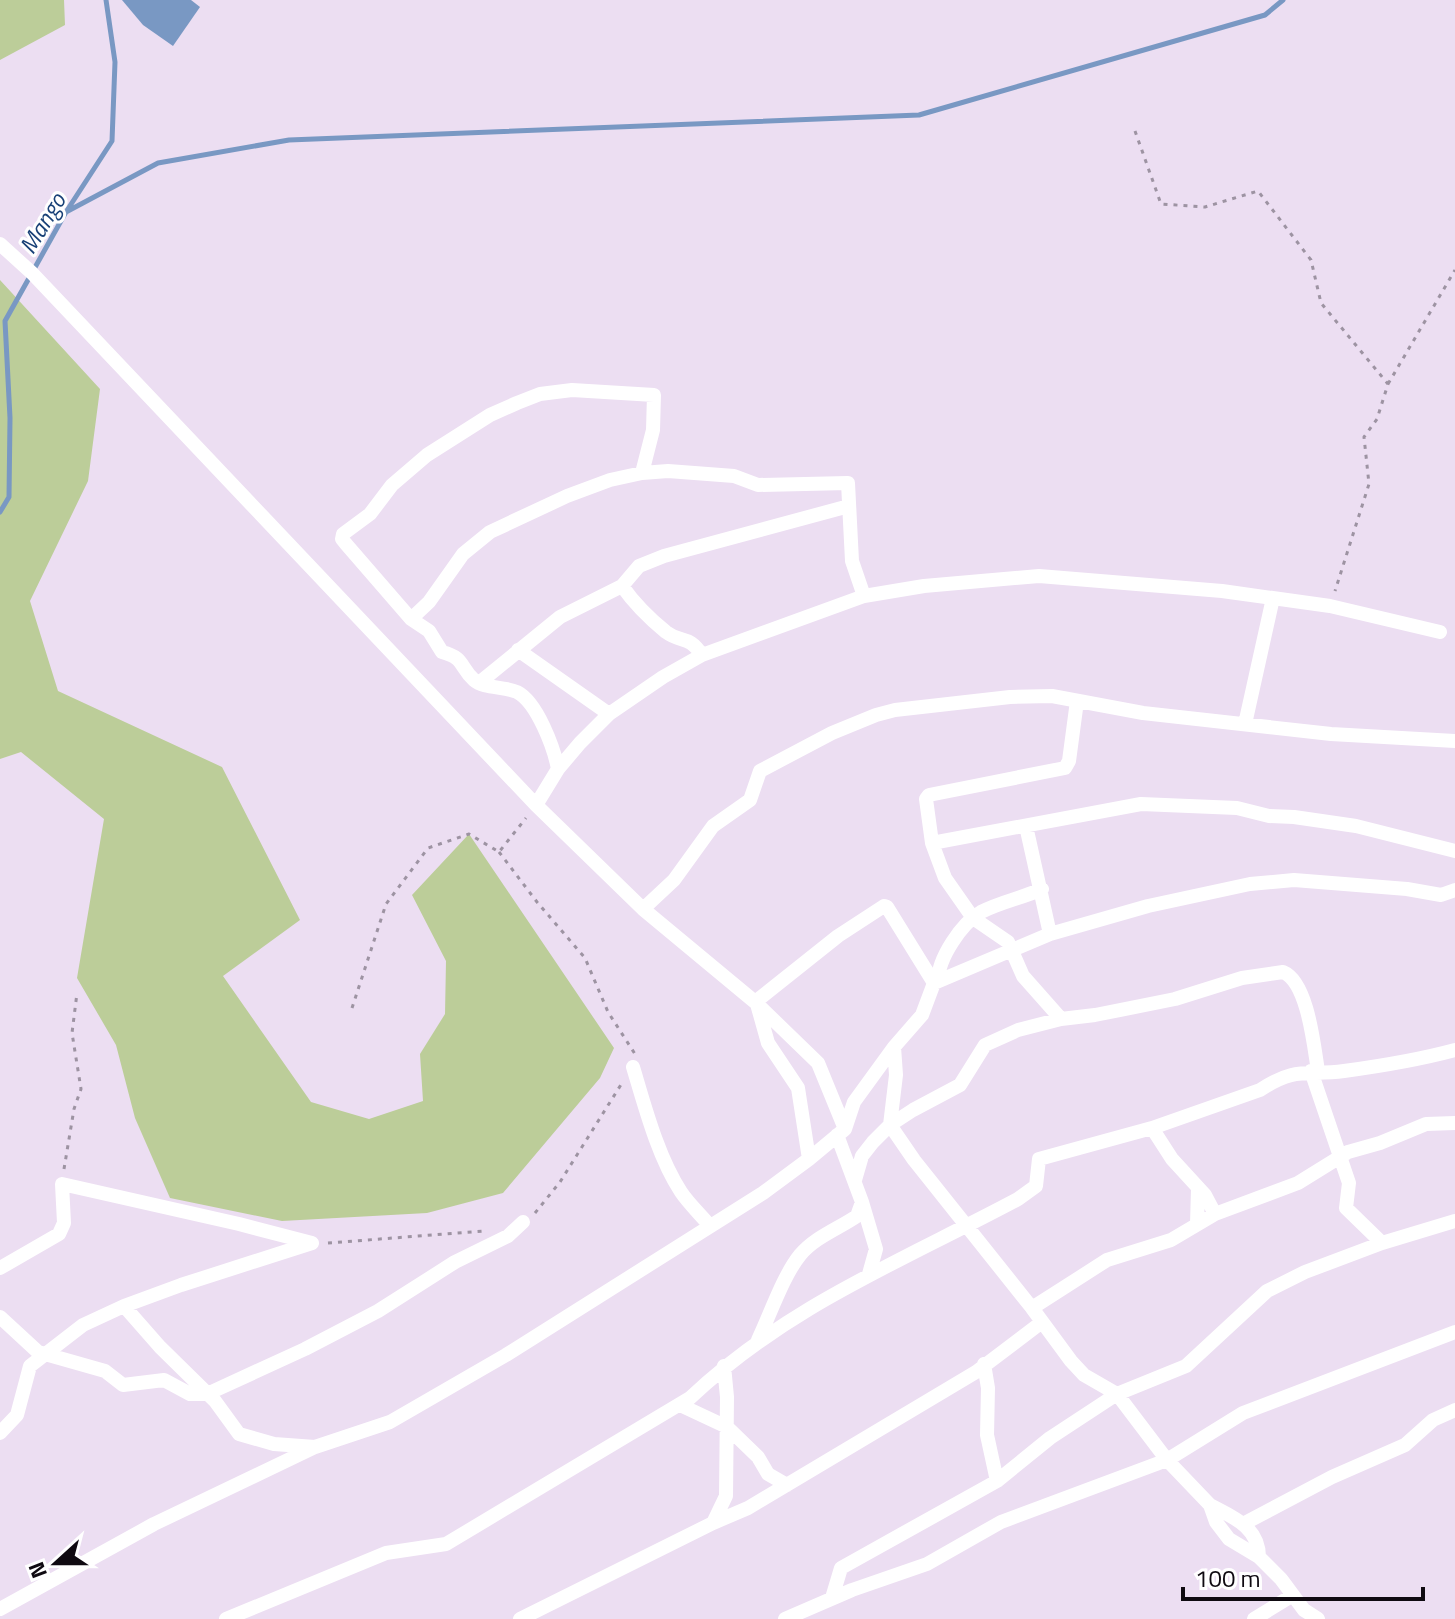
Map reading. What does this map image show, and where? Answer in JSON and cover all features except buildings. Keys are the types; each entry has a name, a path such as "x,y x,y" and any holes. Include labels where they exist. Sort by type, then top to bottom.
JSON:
{"street":[{"path":"0,244 32,273 536,805 643,909 756,1003 818,1063 876,1249 869,1274"},
{"path":"558,769 549,734 523,697 517,692 479,683 456,655 442,652 429,631 411,619 342,539 343,534 370,514 392,485 427,455 490,415 540,394 572,390 652,393 655,397 653,430 642,473"},
{"path":"411,619 429,602 463,554 490,532 567,496 610,480 668,471 734,476 758,485 848,483 852,561 864,596"},
{"path":"479,683 560,617 622,586 639,566 664,556 849,506"},
{"path":"536,805 558,769 609,714 663,677 702,655 864,596 924,586 1039,576 1273,598 1330,606 1440,632"},
{"path":"622,586 666,632 690,640 702,655"},
{"path":"1245,724 1273,598"},
{"path":"518,650 609,714"},
{"path":"643,909 674,880 713,826 750,800 760,771 832,733 895,710 1010,697 1052,696 1143,713 1331,734 1455,741"},
{"path":"1061,1019 1023,976 1013,950 1002,936 973,918 945,878 932,843 926,799 929,795 965,786 1065,768 1077,701"},
{"path":"932,843 1141,804 1237,808 1269,816 1356,826 1455,851"},
{"path":"1026,826 1050,934"},
{"path":"936,982 1050,934 1148,906 1250,884 1294,880 1407,889 1441,895 1455,890"},
{"path":"0,1609 154,1524 315,1447 390,1422 506,1355 763,1193 841,1132 854,1102 922,1015 945,956 973,918 982,911 1042,889"},
{"path":"756,1003 838,936 884,906 936,982"},
{"path":"855,1180 862,1156 890,1125 960,1085 985,1045 1018,1030 1061,1019 1175,999 1242,978 1283,972 1294,979 1304,1006 1315,1071 1349,1183 1346,1208 1382,1243"},
{"path":"756,1003 768,1043 798,1088 809,1159"},
{"path":"894,1047 896,1075 890,1125 966,1227 1084,1375 1117,1394 1167,1460 1210,1505 1245,1523 1259,1545 1259,1557"},
{"path":"226,1619 386,1553 446,1544 501,1508 680,1405 757,1341 869,1274 966,1227 1036,1186 1039,1159 1152,1128 1260,1090 1281,1077 1410,1061 1455,1050"},
{"path":"633,1067 648,1115 681,1192 710,1226"},
{"path":"1032,1308 1107,1260 1171,1240 1215,1214 1315,1175 1340,1156 1426,1124 1455,1123"},
{"path":"1152,1128 1172,1159 1205,1195 1215,1214"},
{"path":"0,1268 59,1234 64,1223 62,1184 312,1243"},
{"path":"1197,1224 1198,1189"},
{"path":"757,1341 788,1274 801,1254 821,1237 857,1216 862,1202"},
{"path":"832,1598 841,1568 997,1481 1050,1438 1117,1394 1186,1366 1267,1291 1305,1272 1382,1243 1455,1221"},
{"path":"0,1317 38,1352 105,1371 123,1385 164,1380 190,1394 207,1394 378,1311 455,1262 508,1236 523,1222"},
{"path":"0,1433 17,1415 30,1366 83,1325 124,1306 219,1271 312,1243"},
{"path":"124,1306 207,1394 239,1434 274,1444 315,1447"},
{"path":"520,1619 748,1508 976,1372 1042,1322"},
{"path":"785,1619 832,1598 927,1564 1001,1522 1167,1460 1243,1413 1455,1332"},
{"path":"984,1364 988,1388 987,1435 997,1481"},
{"path":"713,1523 726,1496 724,1366"},
{"path":"680,1405 727,1427 758,1457 768,1474 787,1485"},
{"path":"1245,1523 1332,1477 1405,1445 1433,1420 1455,1410"},
{"path":"1210,1505 1216,1522 1229,1539 1259,1557 1281,1579 1304,1610 1318,1619"},
{"path":"1254,1619 1293,1595"}],"path":[{"path":"1135,131 1161,204 1205,207 1258,191 1311,260 1321,303 1388,384"},
{"path":"1330,606 1369,484 1364,437 1377,419 1388,384 1455,270"},
{"path":"499,852 536,805"},
{"path":"352,1008 386,904 428,848 469,834 499,852 585,958 608,1012 638,1059 560,1182 539,1210 523,1222"},
{"path":"62,1184 74,1109 81,1089 72,1033 77,993"},
{"path":"312,1243 354,1243 493,1230"}],"green space":[{"path":"0,0 64,0 65,25 0,60"},
{"path":"0,280 100,389 88,481 30,601 58,691 222,767 300,920 223,976 311,1102 369,1119 423,1101 420,1054 445,1014 446,961 412,895 469,834 614,1048 600,1078 503,1193 427,1213 282,1221 170,1198 135,1118 116,1045 77,978 104,819 21,752 0,759"}],"water":[{"path":"122,0 191,0 200,7 173,46 143,25"}],"waterway":[{"name":"Mango","path":"0,512 9,497 10,418 5,321 66,212 112,141 115,62 106,0"},
{"path":"66,212 158,163 289,140 919,115 1265,15 1283,0"}]}
